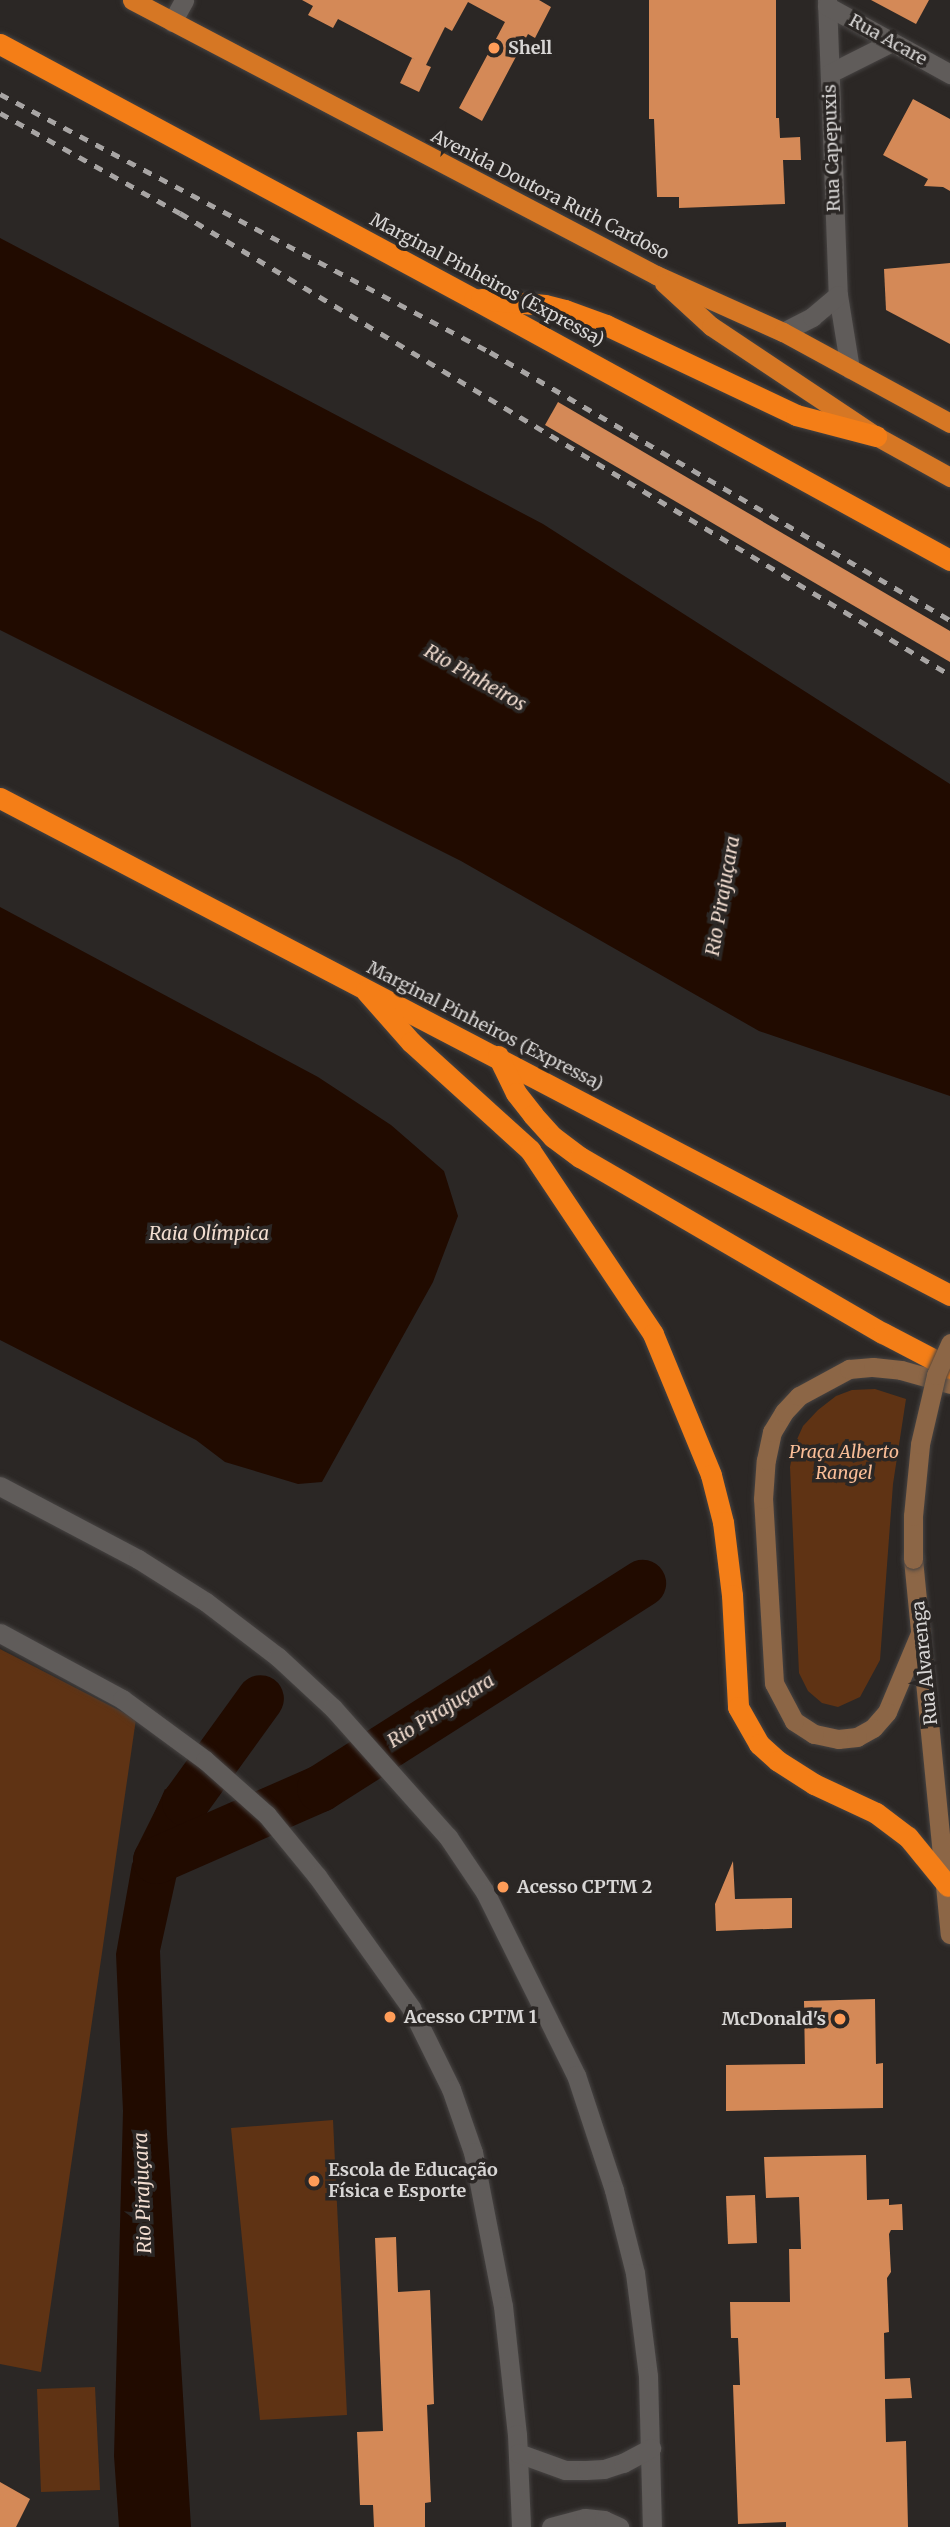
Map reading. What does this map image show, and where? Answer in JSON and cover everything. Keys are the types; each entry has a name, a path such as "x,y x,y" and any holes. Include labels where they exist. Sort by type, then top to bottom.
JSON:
{"highway":[{"name":"Avenida Doutora Ruth Cardoso","path":"132,0 656,275 783,332 950,423"},
{"name":"Marginal Pinheiros (Expressa)","path":"0,44 474,299 950,560"},
{"path":"656,275 711,326 876,436 950,477"},
{"path":"474,299 545,305 565,310 606,325 796,415 876,436"},
{"name":"Marginal Pinheiros (Expressa)","path":"0,798 366,991 498,1056 950,1295"},
{"path":"366,991 411,1042 530,1150 653,1334 711,1475 723,1522 732,1595 738,1707 759,1744 778,1761 814,1784 859,1804 898,1829 908,1837 948,1886"},
{"path":"498,1056 516,1093 533,1115 553,1137 580,1157 883,1333 950,1368"}],"main road":[{"name":"Rua Alvarenga","path":"950,1343 936,1375 920,1444 912,1516 913,1559 948,1886 950,1934"},
{"path":"920,1631 887,1712 873,1728 857,1737 838,1739 814,1734 794,1721 774,1683 763,1499 766,1460 772,1432 784,1412 799,1396 849,1369 873,1367 901,1370 950,1384"}],"street":[{"path":"172,22 184,0"},
{"name":"Rua Acare","path":"827,3 890,43 950,75"},
{"name":"Rua Capepuxis","path":"827,3 838,295 850,369"},
{"path":"830,73 890,43"},
{"path":"783,332 812,317 838,295"},
{"path":"0,1486 138,1559 206,1602 278,1657 333,1708 448,1837 485,1892 564,2048 611,2179 635,2273 648,2376 652,2527"},
{"path":"0,1633 122,1699 205,1760 267,1815 317,1876 411,2008 451,2089 473,2152 503,2306 518,2453 521,2527"},
{"path":"518,2453 565,2470 586,2470 604,2469 623,2463 651,2448"},
{"path":"551,2527 584,2518 604,2520 619,2527"}],"green space":[{"name":"Praça Alberto Rangel","path":"875,1389 906,1399 893,1484 880,1660 860,1697 838,1707 822,1703 808,1691 799,1673 790,1467 794,1446 803,1426 818,1410 836,1396 852,1390"},
{"path":"0,1649 136,1719 41,2372 0,2364"},
{"path":"333,2120 347,2415 260,2420 231,2128"},
{"path":"95,2387 100,2490 41,2492 37,2389"}],"water":[{"name":"Rio Pinheiros","path":"0,238 543,524 950,784 950,1096 759,1031 461,861 0,630"},
{"name":"Raia Olímpica","path":"0,907 318,1077 391,1125 444,1171 458,1216 433,1282 322,1482 298,1484 225,1462 196,1440 0,1340"},
{"path":"165,1789 205,1815 181,1856 160,1951 167,2134 191,2527 119,2527 114,2456 123,2111 116,1954 132,1864"}],"building":[{"path":"302,0 539,0 551,7 535,38 528,34 482,121 459,108 505,22 468,2 452,31 445,27 426,65 431,67 419,92 400,83 412,58 416,60 338,19 333,28 308,15 313,6"},
{"path":"649,0 776,0 776,118 779,118 780,138 800,137 801,160 783,160 785,204 679,208 679,197 657,197 654,119 649,119"},
{"path":"871,0 929,0 916,24"},
{"path":"913,99 950,119 950,191 943,187 924,186 928,179 883,155"},
{"path":"950,263 950,344 886,310 884,269"},
{"path":"558,402 950,631 950,662 545,425"},
{"path":"733,1861 735,1899 792,1898 792,1928 716,1931 715,1904"},
{"path":"875,1999 876,2064 883,2063 883,2108 726,2111 726,2065 805,2064 804,2001"},
{"path":"866,2155 867,2200 889,2199 889,2205 902,2204 903,2230 891,2230 889,2234 891,2272 887,2278 889,2332 884,2333 885,2379 910,2378 912,2398 885,2399 886,2442 906,2441 908,2527 786,2527 786,2522 738,2524 733,2385 740,2385 738,2338 731,2338 730,2302 790,2302 789,2249 801,2249 799,2197 766,2198 764,2157"},
{"path":"755,2195 757,2243 728,2244 726,2196"},
{"path":"396,2237 398,2292 430,2290 434,2404 427,2405 431,2502 425,2503 425,2527 374,2527 373,2505 360,2505 357,2432 383,2431 375,2238"},
{"path":"0,2482 30,2499 16,2527 0,2527"}],"waterway":[{"name":"Rio Pirajuçara","path":"156,1860 320,1788 642,1583"},
{"name":"Rio Pirajuçara","path":"156,1860 185,1802 260,1698"}],"railway":[{"path":"0,94 490,352 950,620"},
{"path":"0,113 180,213 950,675"}],"place":[{"name":"Shell","path":"494,48"},
{"name":"Acesso CPTM 2","path":"503,1887"},
{"name":"Acesso CPTM 1","path":"390,2017"},
{"name":"McDonald's","path":"840,2019"},
{"name":"Escola de Educação Física e Esporte","path":"314,2181"}]}
